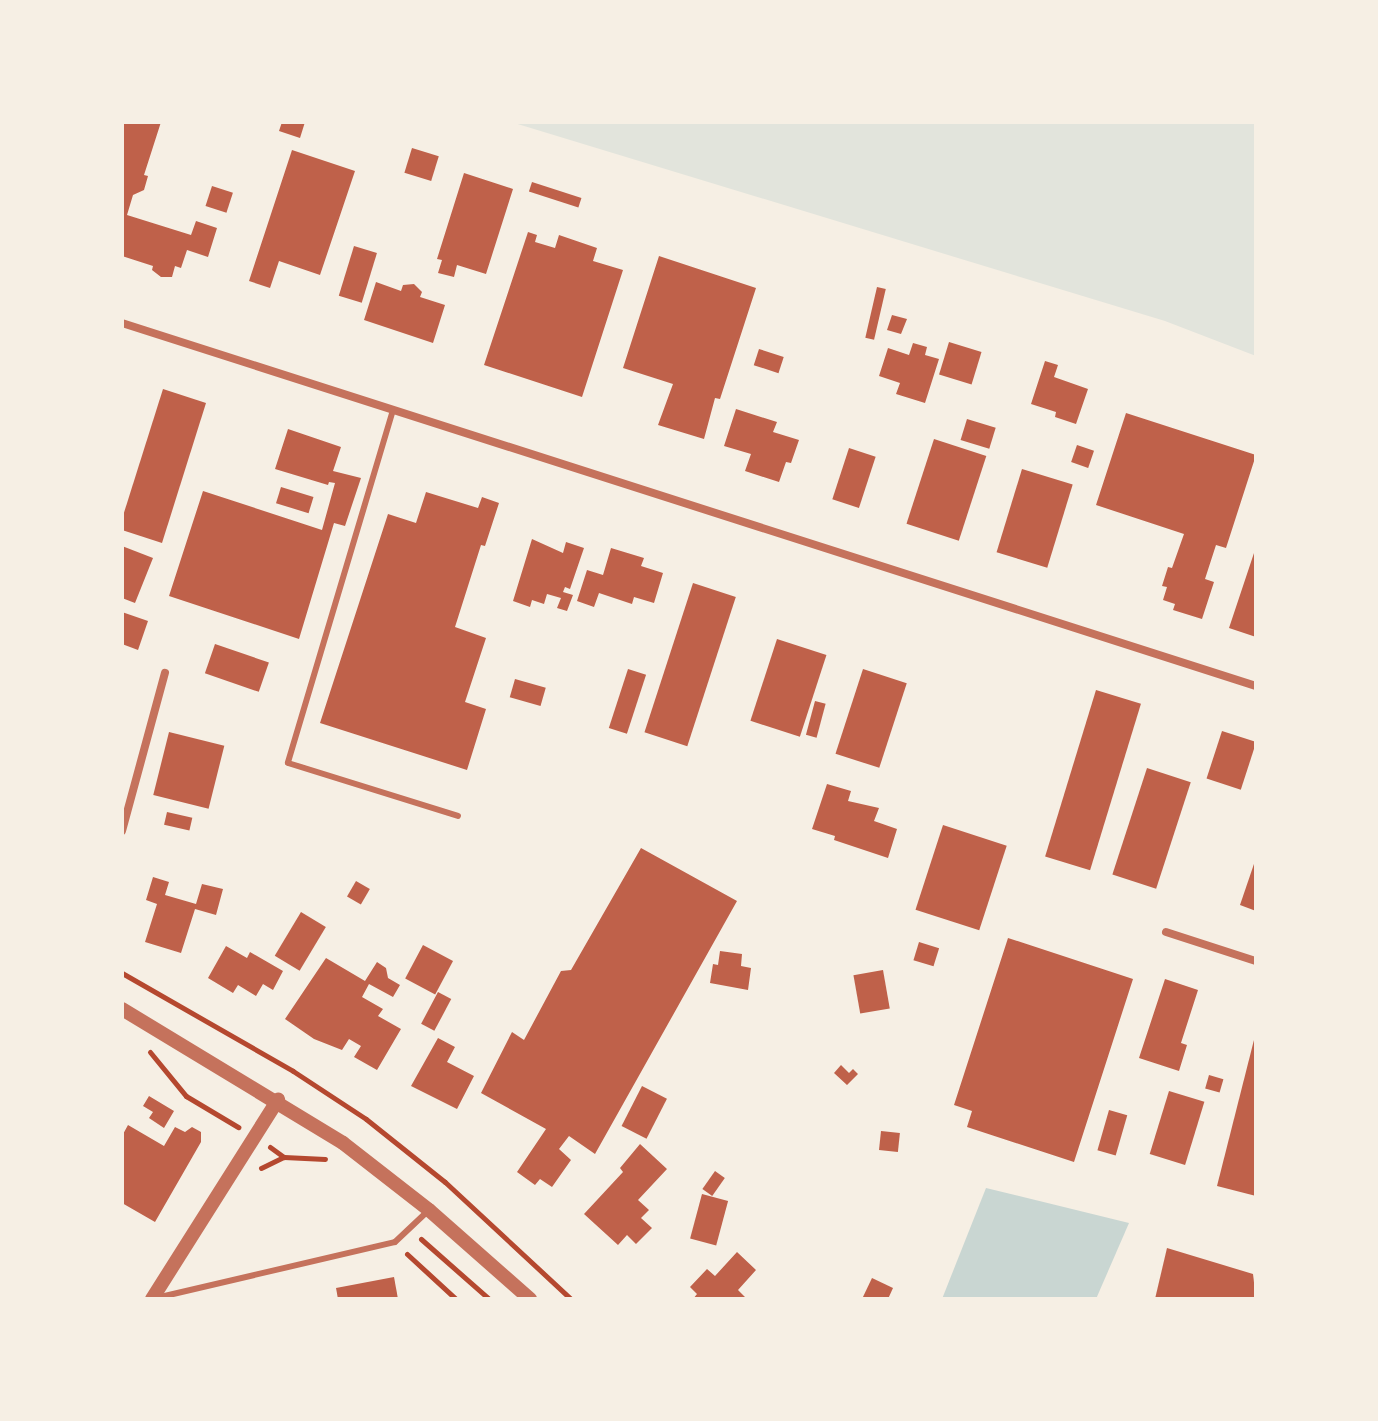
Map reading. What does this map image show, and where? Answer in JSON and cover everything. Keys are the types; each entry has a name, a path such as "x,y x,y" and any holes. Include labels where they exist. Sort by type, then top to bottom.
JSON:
{"street":[{"path":"122,323 1256,686"},
{"path":"122,831 165,673"},
{"path":"1166,932 1256,961"},
{"path":"122,1009 278,1100 343,1143 429,1210 530,1299"},
{"path":"152,1299 278,1100"}],"lane":[{"path":"393,410 288,763 458,816"},
{"path":"152,1299 395,1242 429,1210"}],"path":[{"path":"149,1051 186,1096 255,1136 284,1157 303,1155 330,1161"},
{"path":"410,1228 489,1299"},
{"path":"395,1242 456,1299"}],"shaded area":[{"path":"511,122 1256,122 1256,356 1165,321"},
{"path":"986,1188 1129,1223 1096,1299 942,1299"}],"building":[{"path":"122,122 161,122 144,175 148,176 144,190 133,195 127,215 191,235 196,221 217,228 208,257 187,250 181,268 175,266 172,277 161,277 152,270 153,266 122,256"},
{"path":"282,122 305,122 300,138 279,131"},
{"path":"412,148 439,156 431,181 404,173"},
{"path":"292,150 355,171 320,275 279,261 270,288 249,281"},
{"path":"464,173 513,189 486,274 457,265 454,277 438,273 442,260 437,259"},
{"path":"532,182 581,198 578,208 529,192"},
{"path":"212,186 233,193 226,213 206,206"},
{"path":"528,232 537,235 535,242 555,248 559,235 597,248 593,261 623,270 582,397 484,365"},
{"path":"354,246 377,253 362,303 339,296"},
{"path":"659,256 756,288 720,399 715,398 704,439 658,425 673,384 623,368"},
{"path":"376,282 401,291 403,285 414,284 422,292 420,297 445,305 433,343 364,320"},
{"path":"877,287 886,289 874,340 865,338"},
{"path":"892,315 907,319 901,334 887,330"},
{"path":"949,342 982,352 972,384 939,375"},
{"path":"913,343 927,347 925,355 939,359 925,403 896,394 900,383 879,376 888,348 909,355"},
{"path":"759,349 784,357 778,373 754,365"},
{"path":"1045,361 1058,365 1054,377 1088,389 1076,424 1055,417 1056,412 1031,404"},
{"path":"163,389 206,403 162,543 122,530 122,519"},
{"path":"736,409 777,422 773,432 799,440 791,463 786,462 779,482 745,471 751,454 724,446"},
{"path":"1126,413 1256,455 1226,548 1216,545 1205,579 1214,582 1202,619 1173,610 1175,604 1163,600 1167,587 1162,586 1168,567 1172,568 1184,534 1096,505"},
{"path":"967,419 996,428 989,449 961,440"},
{"path":"288,429 341,447 333,471 361,478 345,526 334,523 299,639 169,596 203,491 322,530 335,483 329,482 328,485 275,469"},
{"path":"934,439 986,456 959,541 906,524"},
{"path":"1077,445 1094,451 1088,468 1071,462"},
{"path":"849,448 876,457 859,508 832,499"},
{"path":"1022,469 1073,484 1047,568 997,552"},
{"path":"281,487 314,497 309,513 276,503"},
{"path":"426,492 478,508 482,497 499,503 485,546 481,545 455,627 486,638 465,702 486,709 467,770 320,723 388,514 416,523"},
{"path":"532,539 563,553 566,542 584,548 570,589 565,587 563,592 573,595 567,611 557,608 561,598 547,594 544,604 532,600 530,607 513,601"},
{"path":"122,546 153,558 135,603 122,598"},
{"path":"1256,547 1256,637 1229,628"},
{"path":"611,548 644,558 641,566 663,573 654,603 634,597 632,604 599,593 594,607 577,601 587,570 603,575"},
{"path":"693,583 736,597 687,746 644,732"},
{"path":"122,612 148,621 138,650 122,644"},
{"path":"777,639 826,655 800,737 750,721"},
{"path":"215,644 269,663 259,692 205,673"},
{"path":"628,669 646,675 627,734 609,728"},
{"path":"863,669 907,683 879,768 835,754"},
{"path":"515,679 546,688 541,706 510,697"},
{"path":"1096,690 1141,704 1090,870 1045,856"},
{"path":"815,701 826,704 817,738 806,735"},
{"path":"1222,731 1256,742 1241,790 1207,779"},
{"path":"169,732 224,746 209,809 153,795"},
{"path":"1147,768 1191,782 1156,889 1112,875"},
{"path":"827,784 851,791 848,801 879,808 874,821 897,829 888,858 834,840 835,836 812,829"},
{"path":"167,812 192,818 189,831 164,825"},
{"path":"943,825 1007,846 979,930 915,910"},
{"path":"641,848 737,901 595,1154 569,1136 559,1149 571,1160 552,1187 540,1179 535,1185 517,1172 546,1129 481,1093 512,1032 524,1040 561,971 571,970"},
{"path":"1256,858 1256,911 1240,905"},
{"path":"153,877 169,882 165,895 196,904 202,884 223,889 216,915 195,909 181,953 145,942 157,904 146,900"},
{"path":"356,881 370,889 361,905 347,897"},
{"path":"301,912 326,927 300,971 275,956"},
{"path":"1008,938 1133,979 1074,1162 967,1127 972,1111 954,1105"},
{"path":"919,942 939,948 934,966 913,960"},
{"path":"423,945 453,961 435,995 405,979"},
{"path":"226,946 247,958 250,952 283,971 273,990 263,984 256,996 238,985 233,993 208,978"},
{"path":"720,951 742,954 741,966 751,968 748,990 710,983 713,964 718,965"},
{"path":"326,958 365,981 377,962 386,968 388,978 400,985 393,997 369,984 362,997 383,1009 378,1016 401,1029 377,1070 354,1057 361,1046 349,1039 342,1050 314,1039 285,1019"},
{"path":"883,970 890,1008 860,1014 853,975"},
{"path":"1165,979 1198,990 1181,1043 1187,1045 1179,1071 1139,1058"},
{"path":"438,992 451,999 434,1031 421,1024"},
{"path":"1256,1032 1256,1196 1217,1186"},
{"path":"438,1038 455,1047 447,1062 474,1076 457,1109 411,1086"},
{"path":"841,1065 849,1073 853,1069 858,1074 847,1085 834,1073"},
{"path":"1209,1075 1223,1079 1220,1093 1205,1088"},
{"path":"642,1086 667,1099 647,1139 622,1126"},
{"path":"1169,1091 1204,1102 1185,1165 1150,1154"},
{"path":"149,1096 174,1111 164,1128 149,1118 153,1112 143,1106"},
{"path":"1109,1110 1127,1115 1116,1156 1097,1150"},
{"path":"128,1125 164,1146 175,1127 185,1132 192,1127 201,1132 201,1142 155,1222 122,1203 122,1136"},
{"path":"881,1131 900,1133 898,1152 879,1150"},
{"path":"640,1144 667,1169 638,1200 649,1210 641,1218 652,1228 636,1244 627,1235 618,1245 584,1214 623,1172 620,1168"},
{"path":"715,1171 725,1178 712,1196 702,1189"},
{"path":"702,1194 728,1201 716,1245 690,1238"},
{"path":"1167,1248 1253,1274 1256,1299 1155,1299"},
{"path":"737,1252 756,1270 738,1290 747,1299 693,1299 697,1294 690,1287 707,1269 715,1276"},
{"path":"394,1277 398,1299 338,1299 336,1288"},
{"path":"872,1278 893,1288 888,1299 862,1299"}]}
